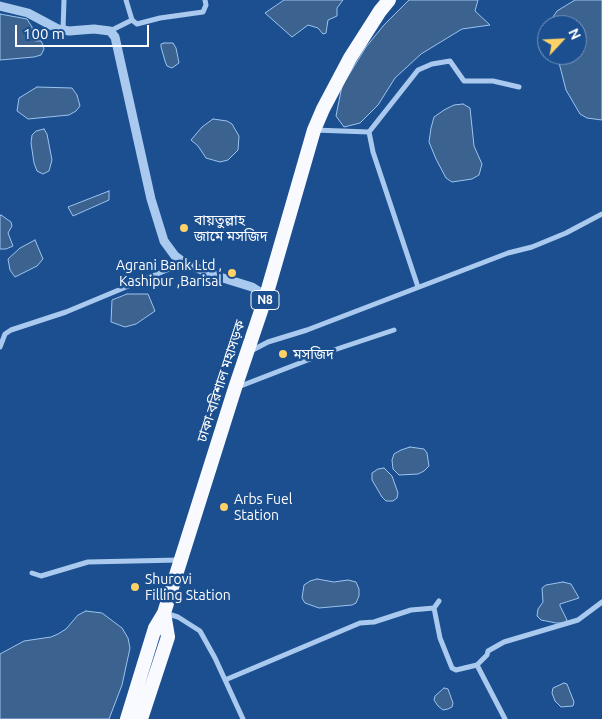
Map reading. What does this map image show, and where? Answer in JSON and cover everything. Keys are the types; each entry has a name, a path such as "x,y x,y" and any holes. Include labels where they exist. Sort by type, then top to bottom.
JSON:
{"highway":[{"name":"ঢাকা-বরিশাল মহাসড়ক","path":"126,719 155,628 164,613 266,296 314,130 322,109 350,58 389,0"},
{"name":"ঢাকা-বরিশাল মহাসড়ক","path":"141,719 168,636 164,613"}],"street":[{"path":"63,30 64,0"},
{"path":"126,0 132,20 137,24 160,18 203,12 206,5 205,0"},
{"path":"0,6 28,13 63,30 94,29 110,31 132,20"},
{"path":"110,31 115,37 160,232 169,249 174,256 182,261 210,274 252,287 266,296"},
{"path":"418,287 373,152 369,132 413,75 418,70 432,64 450,61 464,81 493,81 519,87"},
{"path":"314,130 369,132"},
{"path":"247,354 268,342 307,330 508,253 532,247 566,233 602,214"},
{"path":"0,347 5,334 11,330 66,312 174,267 182,261"},
{"path":"235,388 331,351 394,330"},
{"path":"32,574 41,576 88,562 180,560"},
{"path":"439,600 434,608 440,638 452,668 456,670 477,666 487,655 488,651 504,642 578,620 602,602"},
{"path":"225,680 360,624 374,622 410,610 434,608"},
{"path":"164,613 178,617 200,631 243,719"},
{"path":"477,666 505,719"}],"water":[{"path":"284,0 343,0 337,8 337,16 328,20 326,33 323,34 318,28 308,25 292,37 265,13"},
{"path":"409,0 478,0 475,11 490,25 462,29 421,54 395,78 378,105 360,123 344,127 336,116 342,86 366,47 384,25"},
{"path":"575,0 602,0 602,120 587,118 580,114 566,90 560,65 587,65 587,15 554,15 557,11"},
{"path":"0,14 27,19 32,27 35,41 41,41 43,45 44,49 41,55 0,60"},
{"path":"173,43 176,48 179,63 172,68 167,66 165,61 161,47 161,44"},
{"path":"37,87 72,88 77,95 80,106 69,115 28,119 17,111 19,98"},
{"path":"463,104 470,108 474,146 482,164 479,175 472,179 452,182 446,178 429,142 434,117 454,105"},
{"path":"213,119 227,121 232,124 239,136 238,150 228,160 220,162 206,158 198,146 191,140 202,127"},
{"path":"44,129 47,134 52,160 49,171 43,174 37,171 31,143 32,135 36,131"},
{"path":"109,191 109,200 73,216 68,207"},
{"path":"1,215 11,222 12,226 8,233 13,246 6,249 0,249"},
{"path":"35,240 43,259 37,266 15,277 10,270 8,259 20,248"},
{"path":"127,294 148,294 155,311 136,324 125,327 111,322 112,300"},
{"path":"410,447 424,449 427,453 429,466 418,474 399,475 393,469 392,460 394,454"},
{"path":"384,468 392,476 398,493 397,498 393,501 386,501 382,497 372,480 372,473"},
{"path":"317,579 334,582 348,580 356,582 359,596 356,603 319,608 305,603 302,598 304,585"},
{"path":"563,582 571,584 579,598 560,604 567,620 564,623 556,623 541,620 537,616 538,609 543,602 542,588 546,585"},
{"path":"86,611 102,613 122,628 128,638 130,648 122,685 109,719 0,719 0,654 24,641 51,637 58,634 66,629 78,615"},
{"path":"564,683 567,684 574,702 573,706 561,707 555,701 552,693 553,688"},
{"path":"444,688 448,689 453,703 452,707 443,710 434,700 435,696"}],"place":[{"name":"বায়তুল্লাহ জামে মসজিদ","path":"184,228"},
{"name":"Agrani Bank Ltd , Kashipur ,Barisal","path":"232,273"},
{"name":"মসজিদ","path":"283,354"},
{"name":"Arbs Fuel Station","path":"224,507"},
{"name":"Shurovi Filling Station","path":"135,587"}]}
